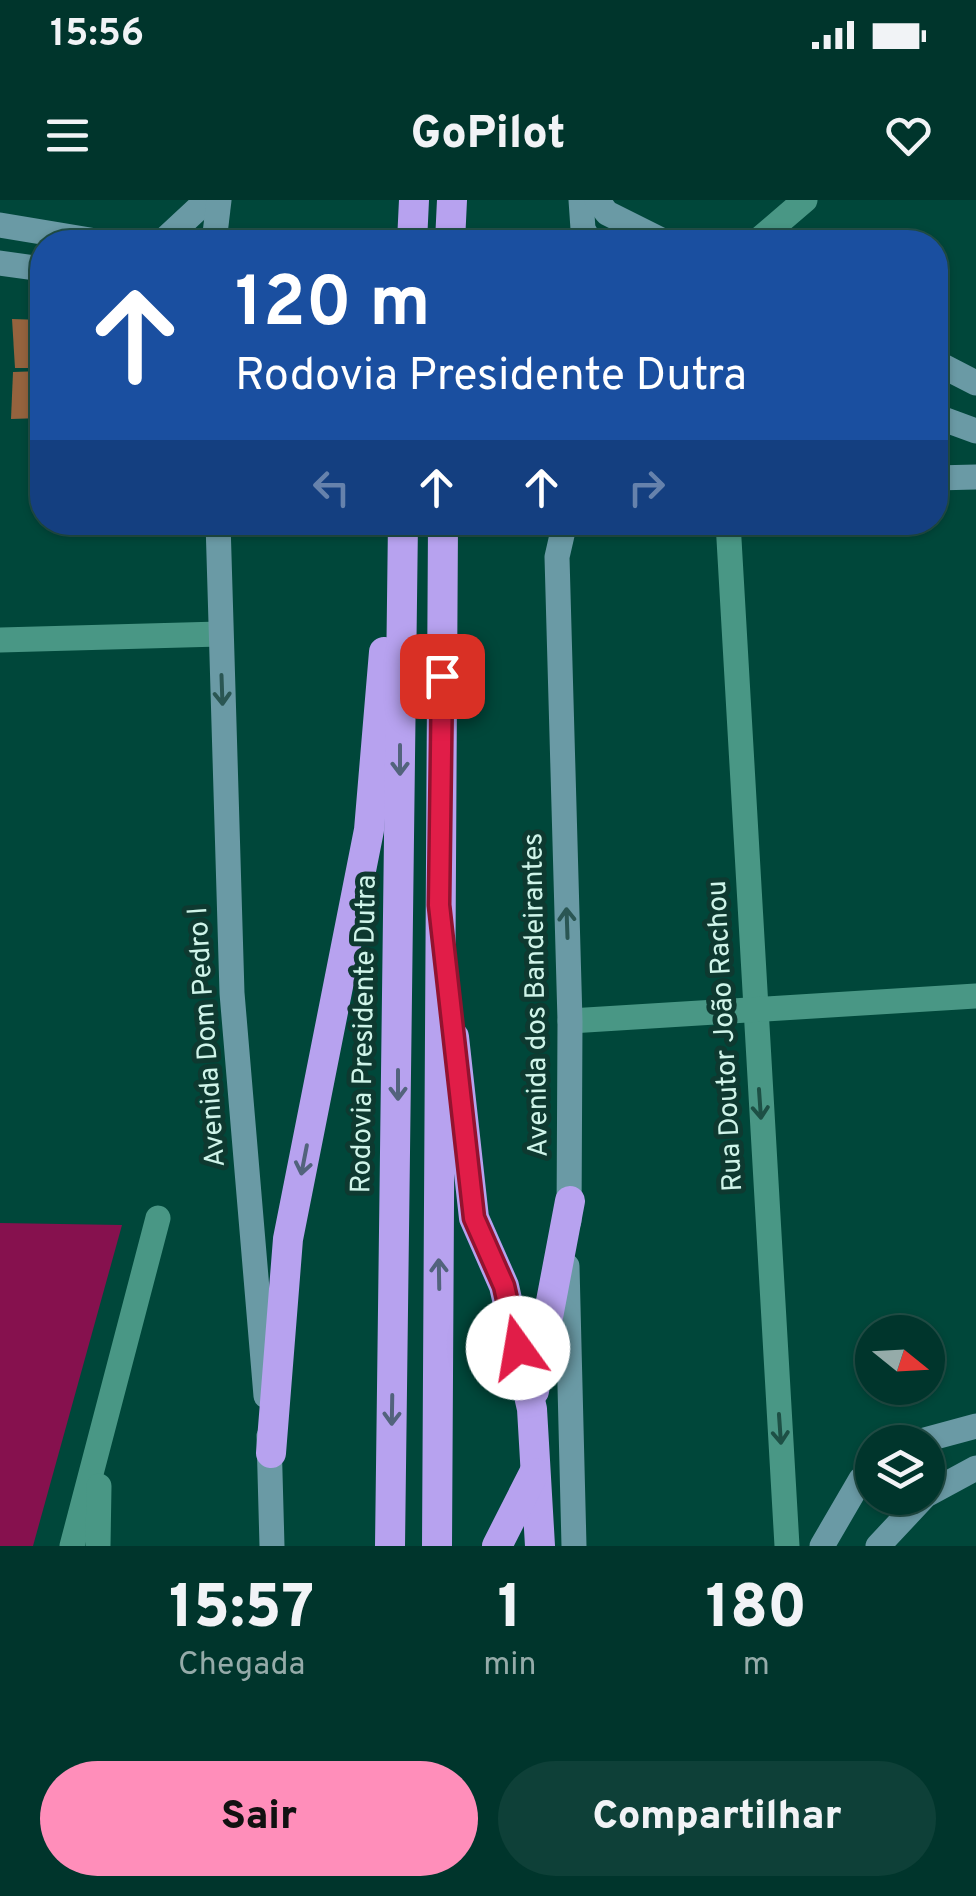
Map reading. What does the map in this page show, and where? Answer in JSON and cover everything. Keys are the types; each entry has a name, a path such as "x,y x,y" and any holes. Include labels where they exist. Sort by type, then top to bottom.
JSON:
{"highway":[{"path":"413,230 414,200"},
{"path":"451,230 452,200"},
{"name":"Rodovia Presidente Dutra","path":"390,1546 402,535"},
{"path":"437,1546 443,535"},
{"path":"271,1453 288,1239 369,830 382,661 401,581"},
{"path":"439,905 474,1218 504,1286 532,1409 540,1546"},
{"path":"532,1409 543,1326 570,1202"},
{"path":"497,1546 536,1470"}],"main road":[{"path":"175,230 208,200"},
{"path":"215,230 219,200"},
{"path":"581,200 584,230"},
{"path":"597,200 607,214 640,230"},
{"path":"0,224 32,230"},
{"path":"0,251 26,229"},
{"path":"0,263 30,267"},
{"path":"948,369 976,383"},
{"path":"948,420 976,430"},
{"path":"948,478 976,477"},
{"name":"Avenida Dom Pedro I","path":"218,535 232,992 271,1453 272,1546"},
{"name":"Avenida dos Bandeirantes","path":"562,535 557,557 570,1021 566,1291 574,1546"},
{"path":"945,1434 976,1426"},
{"path":"945,1485 976,1468"},
{"path":"822,1546 855,1488"},
{"path":"878,1546 907,1515"}],"street":[{"path":"770,230 806,200"},
{"name":"Rua Doutor João Rachou","path":"729,535 787,1546"},
{"path":"0,640 220,634"},
{"path":"570,1021 976,996"},
{"path":"72,1546 158,1218"},
{"name":"Avenida dos Bandeirantes","path":"571,1431 582,1450 586,1546"},
{"path":"98,1546 99,1450"}],"shaded area":[{"path":"0,1223 122,1225 33,1546 0,1546"}],"building":[{"path":"12,319 30,320 30,368 15,368"},
{"path":"30,371 30,418 11,419 13,372"}],"route":[{"path":"442,676 439,905 474,1218 504,1286 518,1348"}]}
